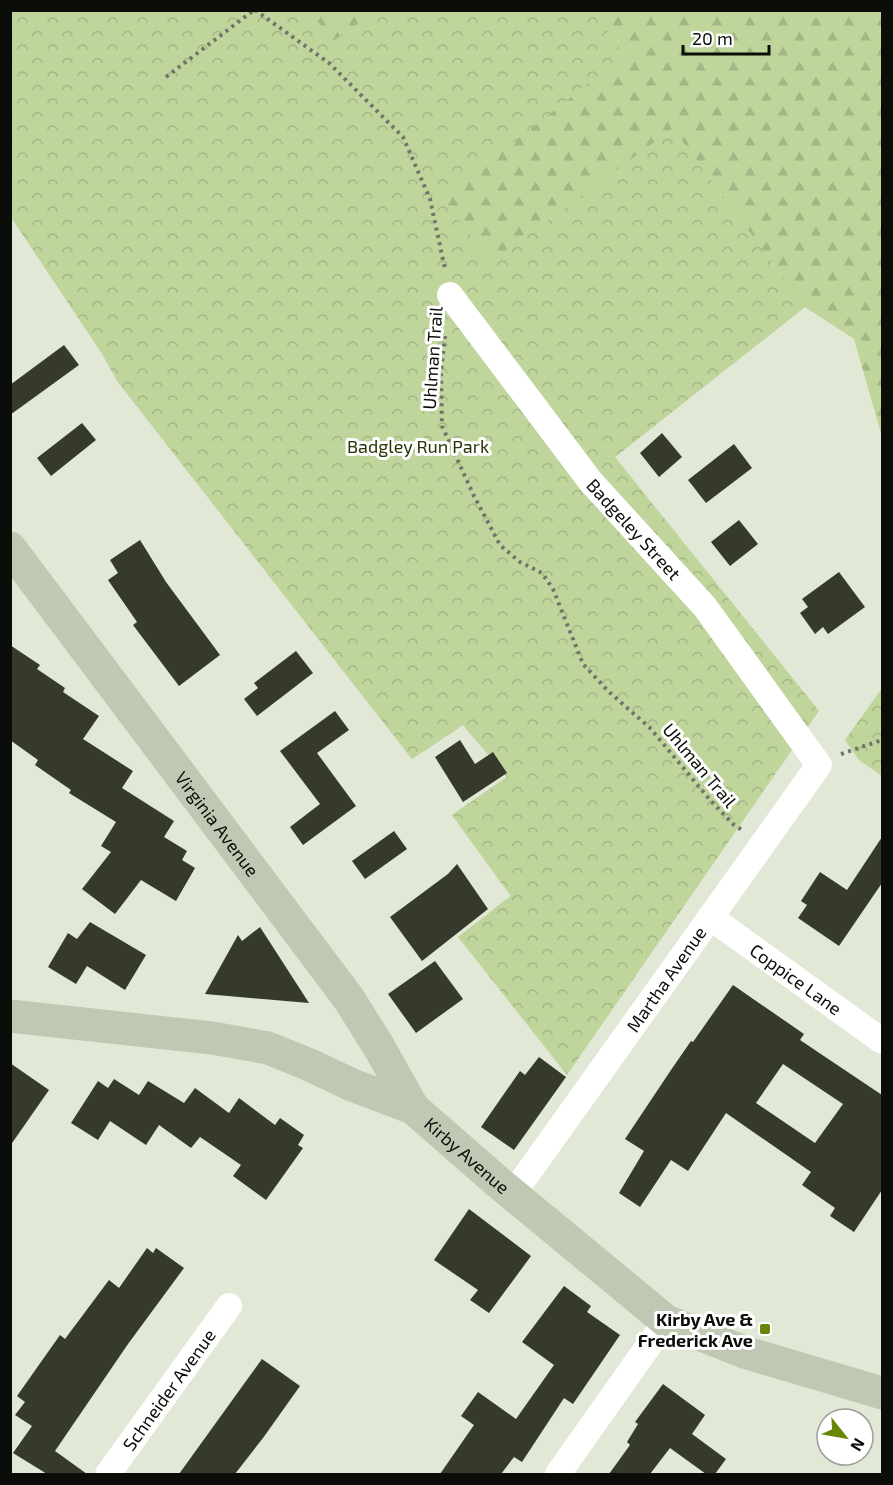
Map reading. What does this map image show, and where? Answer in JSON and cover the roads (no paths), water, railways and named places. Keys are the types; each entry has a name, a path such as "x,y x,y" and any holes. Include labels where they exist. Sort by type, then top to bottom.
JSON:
{"street":[{"name":"Badgeley Street","path":"450,295 591,482 705,608 819,765"},
{"name":"Virginia Avenue","path":"10,548 349,999 413,1108"},
{"name":"Martha Avenue","path":"513,1194 819,765"},
{"name":"Coppice Lane","path":"710,917 882,1041"},
{"name":"Kirby Avenue","path":"10,1016 212,1038 268,1048 352,1085 413,1108 666,1321 744,1352 882,1393"},
{"name":"Schneider Avenue","path":"108,1474 229,1306"},
{"path":"558,1474 666,1321"}],"place":[{"name":"Kirby Ave & Frederick Ave","path":"765,1329"}],"park label":[{"name":"Badgley Run Park","path":"418,446"}]}
